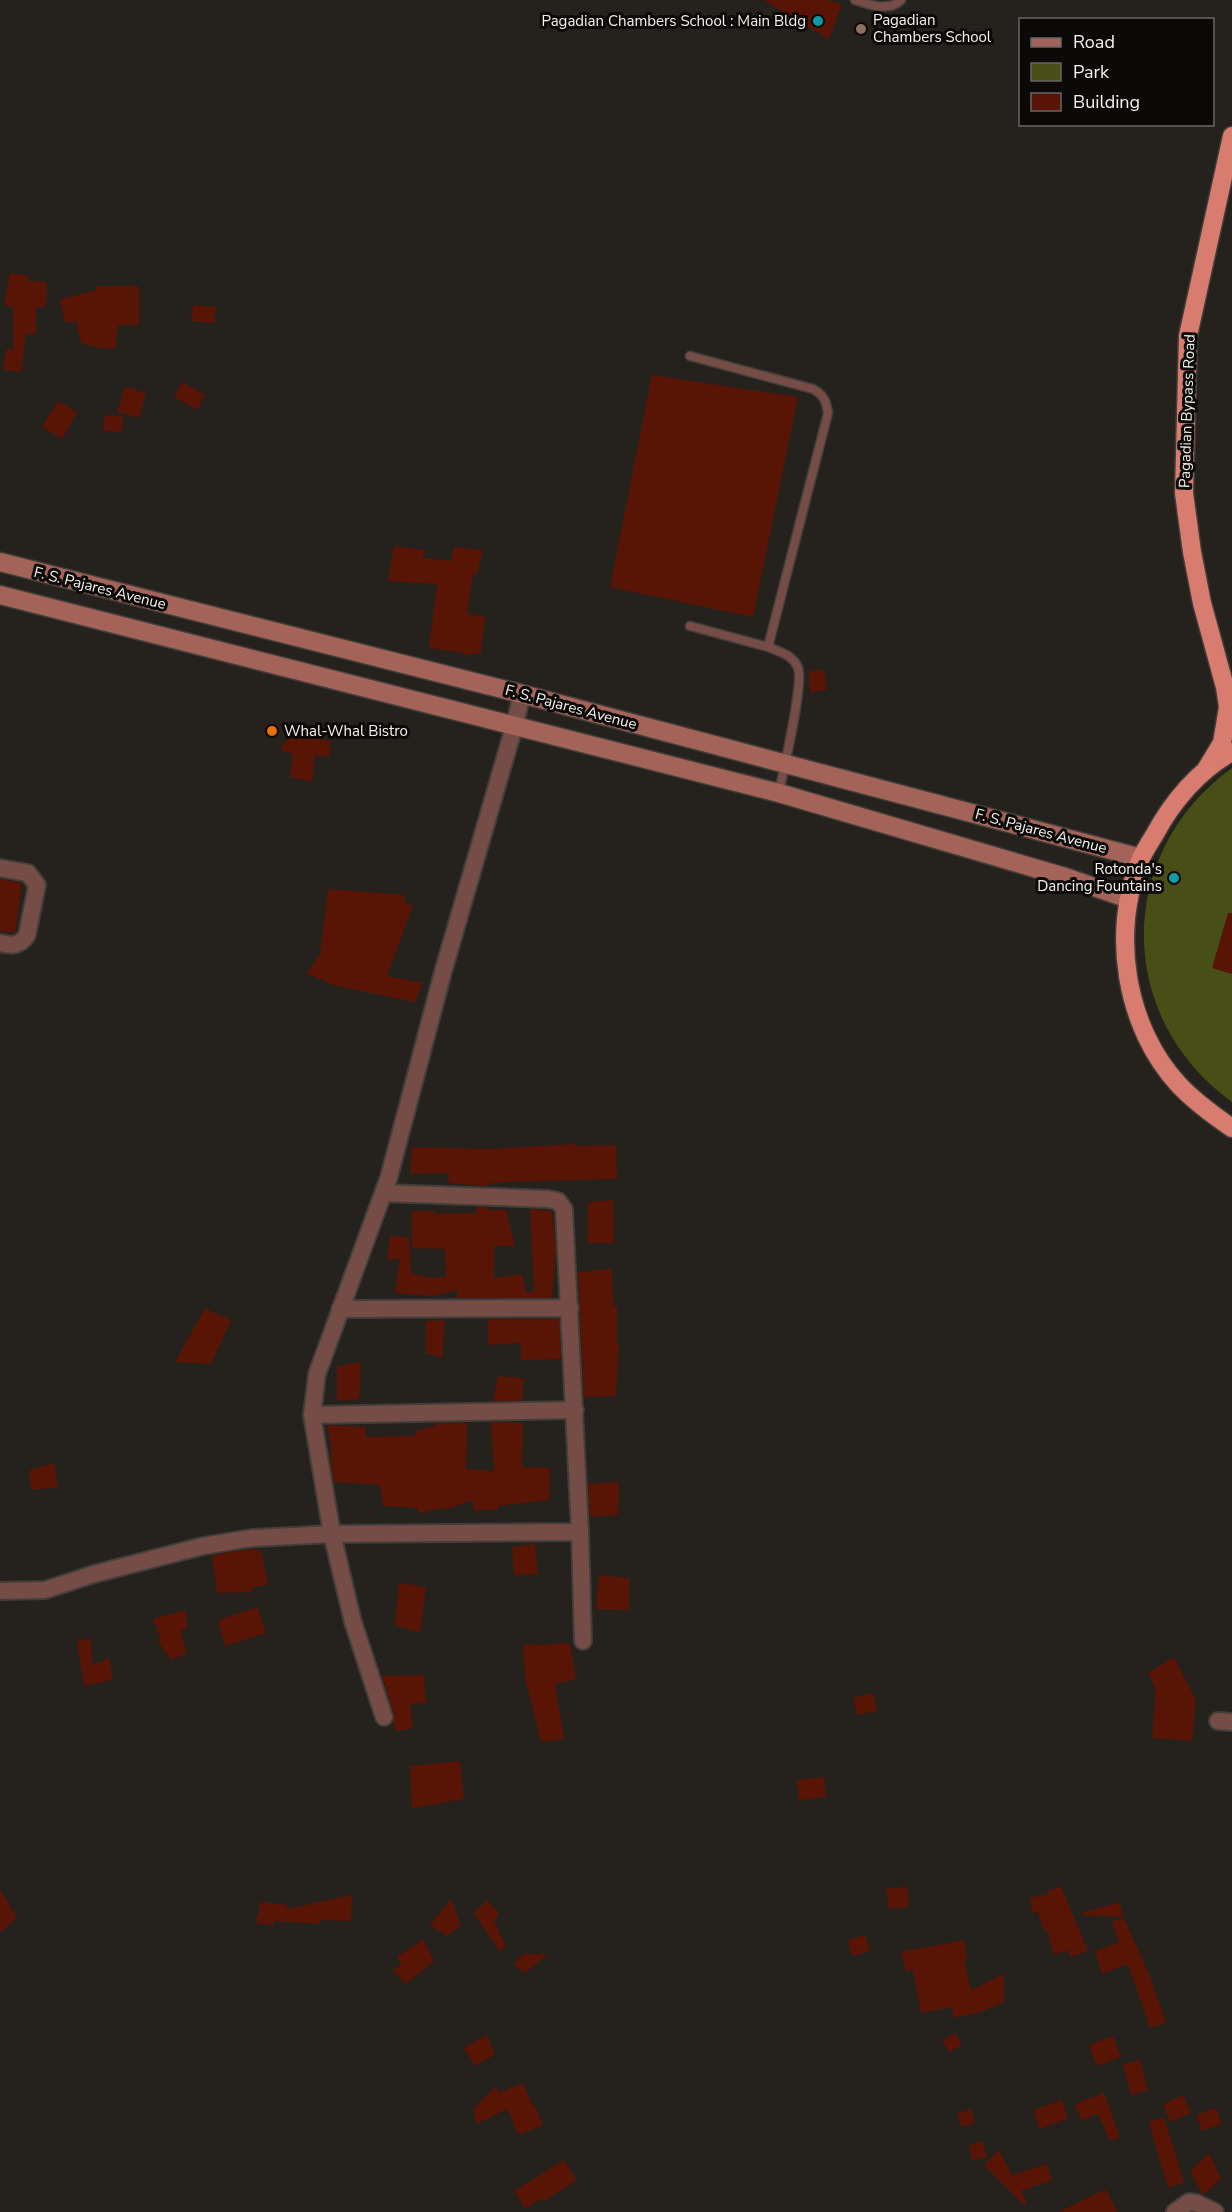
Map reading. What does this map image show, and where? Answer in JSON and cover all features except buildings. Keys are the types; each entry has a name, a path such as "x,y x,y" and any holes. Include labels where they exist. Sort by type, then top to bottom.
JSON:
{"highway":[{"name":"Pagadian Bypass Road","path":"1205,771 1222,743 1229,692 1202,603 1184,493 1188,336 1232,136"},
{"path":"1232,752 1205,771 1167,811 1141,858 1129,899 1125,938 1128,978 1138,1016 1155,1052 1178,1083 1206,1111 1232,1128"}],"main road":[{"name":"F. S. Pajares Avenue","path":"0,562 522,694 1141,858"},
{"name":"F. S. Pajares Avenue","path":"0,595 778,793 1065,877 1129,899"},
{"path":"328,678 335,647"}],"street":[{"path":"384,1717 353,1622 332,1534 312,1415 317,1374 384,1193 443,972 522,694"},
{"path":"0,868 28,873 37,885 27,935 23,941 11,946 0,944"},
{"path":"384,1193 548,1199 558,1201 564,1209 575,1410 583,1641"},
{"path":"340,1309 570,1308"},
{"path":"312,1415 575,1410"},
{"path":"0,1591 45,1590 94,1574 202,1546 252,1538 332,1534 580,1532"},
{"path":"1176,2212 1189,2202 1215,2212"}],"lane":[{"path":"855,0 889,7 901,0"},
{"path":"690,356 813,389 822,394 826,401 828,413 768,648"},
{"path":"690,626 790,656 798,667 799,678 778,793"}],"green space":[{"path":"1232,768 1232,1102 1193,1067 1166,1026 1149,981 1144,935 1149,888 1166,844 1194,803"}],"place":[{"name":"Pagadian Chambers School : Main Bldg","path":"818,21"},
{"name":"Pagadian Chambers School","path":"861,29"},
{"name":"Whal-Whal Bistro","path":"272,731"},
{"name":"Rotonda's Dancing Fountains","path":"1174,878"}]}
